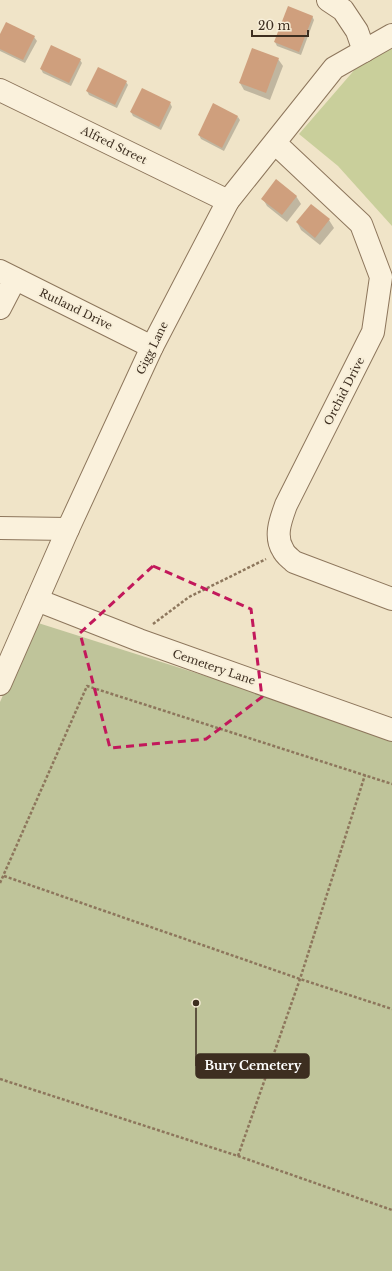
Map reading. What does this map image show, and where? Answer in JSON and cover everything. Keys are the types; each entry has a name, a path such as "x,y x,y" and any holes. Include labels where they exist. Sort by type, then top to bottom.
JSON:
{"street":[{"path":"328,0 343,10 357,31 364,50"},
{"name":"Gigg Lane","path":"0,684 68,529 152,347 228,201 334,68 392,35"},
{"name":"Alfred Street","path":"0,90 228,201"},
{"name":"Orchid Drive","path":"274,143 361,224 381,276 373,332 286,505 279,524 278,540 283,551"},
{"path":"0,308 8,275"},
{"name":"Rutland Drive","path":"8,275 152,347"},
{"path":"0,528 68,529"},
{"path":"283,551 294,562 392,599"},
{"name":"Cemetery Lane","path":"37,600 138,640 392,730"}],"path":[{"path":"138,640 156,621 189,597 283,551"},
{"path":"0,883 87,686 392,784"},
{"path":"238,1156 300,979 365,775"},
{"path":"4,876 392,1010"},
{"path":"0,1079 238,1156 392,1210"}],"highlighted area":[{"path":"153,566 251,609 262,697 206,739 110,748 80,633"}],"green space":[{"path":"392,45 392,226 338,166 299,134 363,60"},
{"path":"35,622 392,735 392,1271 0,1271 0,702"}],"building":[{"path":"288,6 313,16 299,52 274,42"},
{"path":"6,22 35,36 23,60 0,49 0,34"},
{"path":"51,45 81,59 69,83 40,69"},
{"path":"252,48 279,58 266,93 239,83"},
{"path":"98,67 127,81 115,105 86,91"},
{"path":"142,88 171,102 159,127 130,112"},
{"path":"213,103 238,116 222,148 198,135"},
{"path":"276,179 297,196 282,215 261,199"},
{"path":"311,204 330,219 315,238 296,222"}],"place":[{"name":"Bury Cemetery","path":"196,1003"}]}
